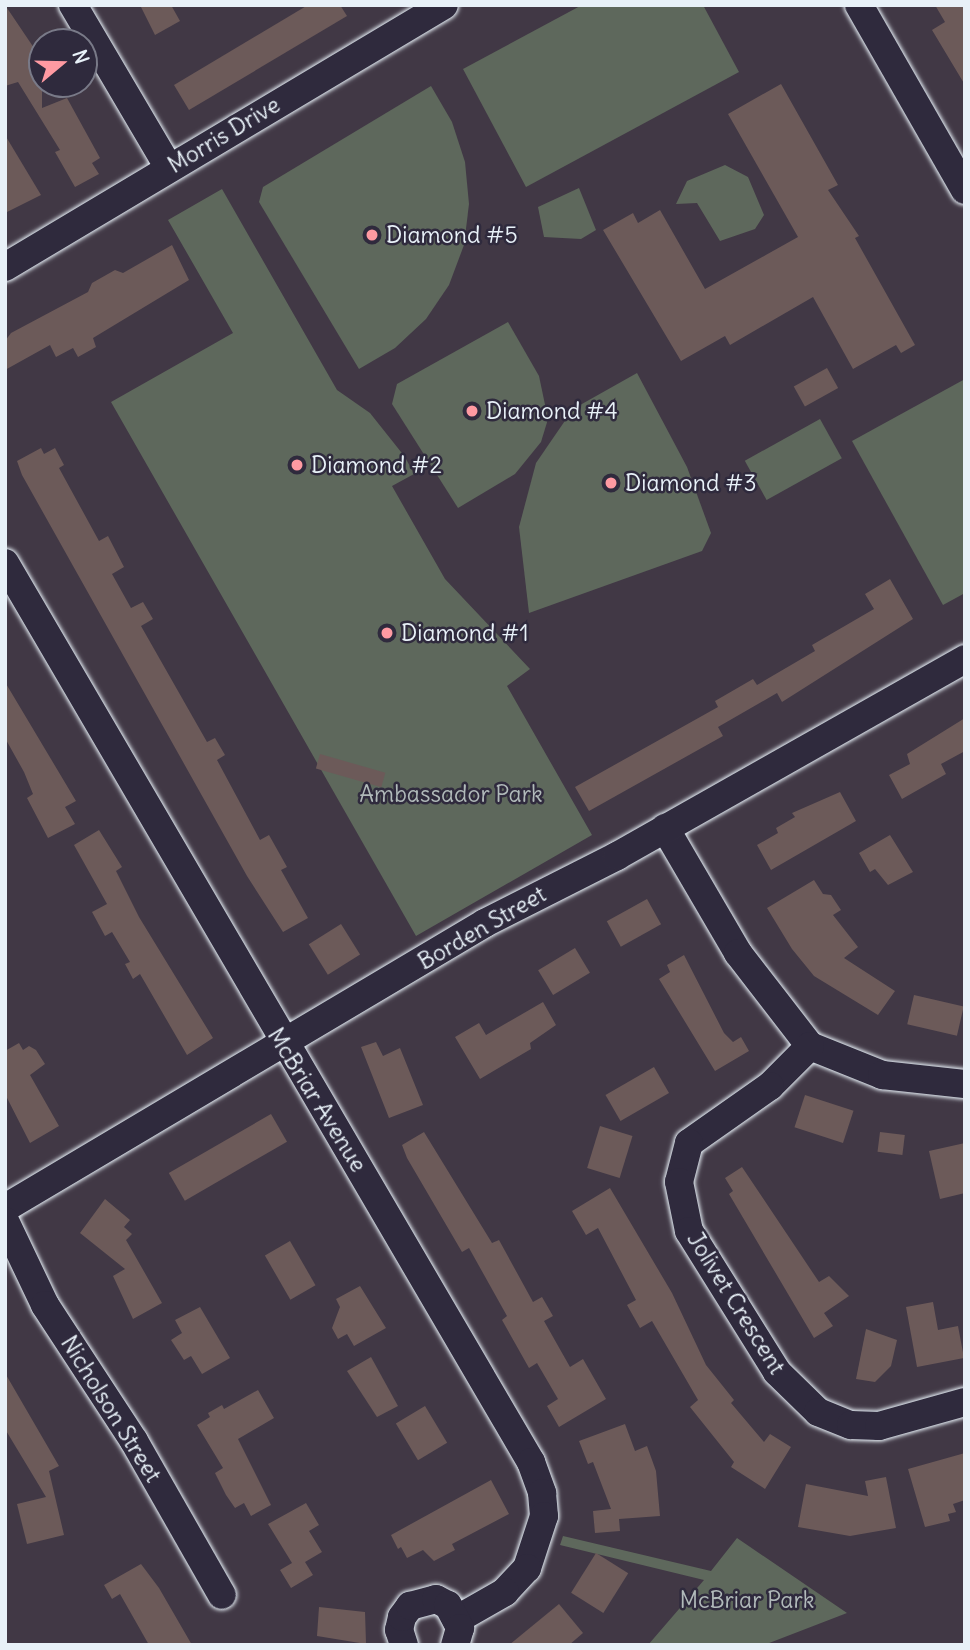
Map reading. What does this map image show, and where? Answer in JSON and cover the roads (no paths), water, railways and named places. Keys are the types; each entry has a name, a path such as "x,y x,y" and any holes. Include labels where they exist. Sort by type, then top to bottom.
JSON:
{"street":[{"path":"73,5 169,168"},
{"name":"Morris Drive","path":"5,267 444,5"},
{"path":"859,5 965,190"},
{"name":"McBriar Avenue","path":"5,563 268,1019 287,1044 531,1462 542,1493 540,1539 527,1568 505,1592 456,1632 448,1605 422,1600 402,1617 399,1630 404,1645"},
{"name":"Borden Street","path":"5,1208 287,1044 485,923 666,828 965,659"},
{"path":"666,828 738,953 810,1046 882,1075 965,1084"},
{"name":"Jolivet Crescent","path":"810,1046 770,1086 689,1143 679,1182 689,1231 777,1372 818,1412 851,1425 879,1426 965,1402"},
{"name":"Nicholson Street","path":"5,1221 45,1306 134,1441 222,1595"}],"place":[{"name":"Diamond #5","path":"372,235"},
{"name":"Diamond #4","path":"472,411"},
{"name":"Diamond #2","path":"297,465"},
{"name":"Diamond #3","path":"611,483"},
{"name":"Diamond #1","path":"387,633"}],"park label":[{"name":"Ambassador Park","path":"451,794"},
{"name":"McBriar Park","path":"747,1600"}]}
